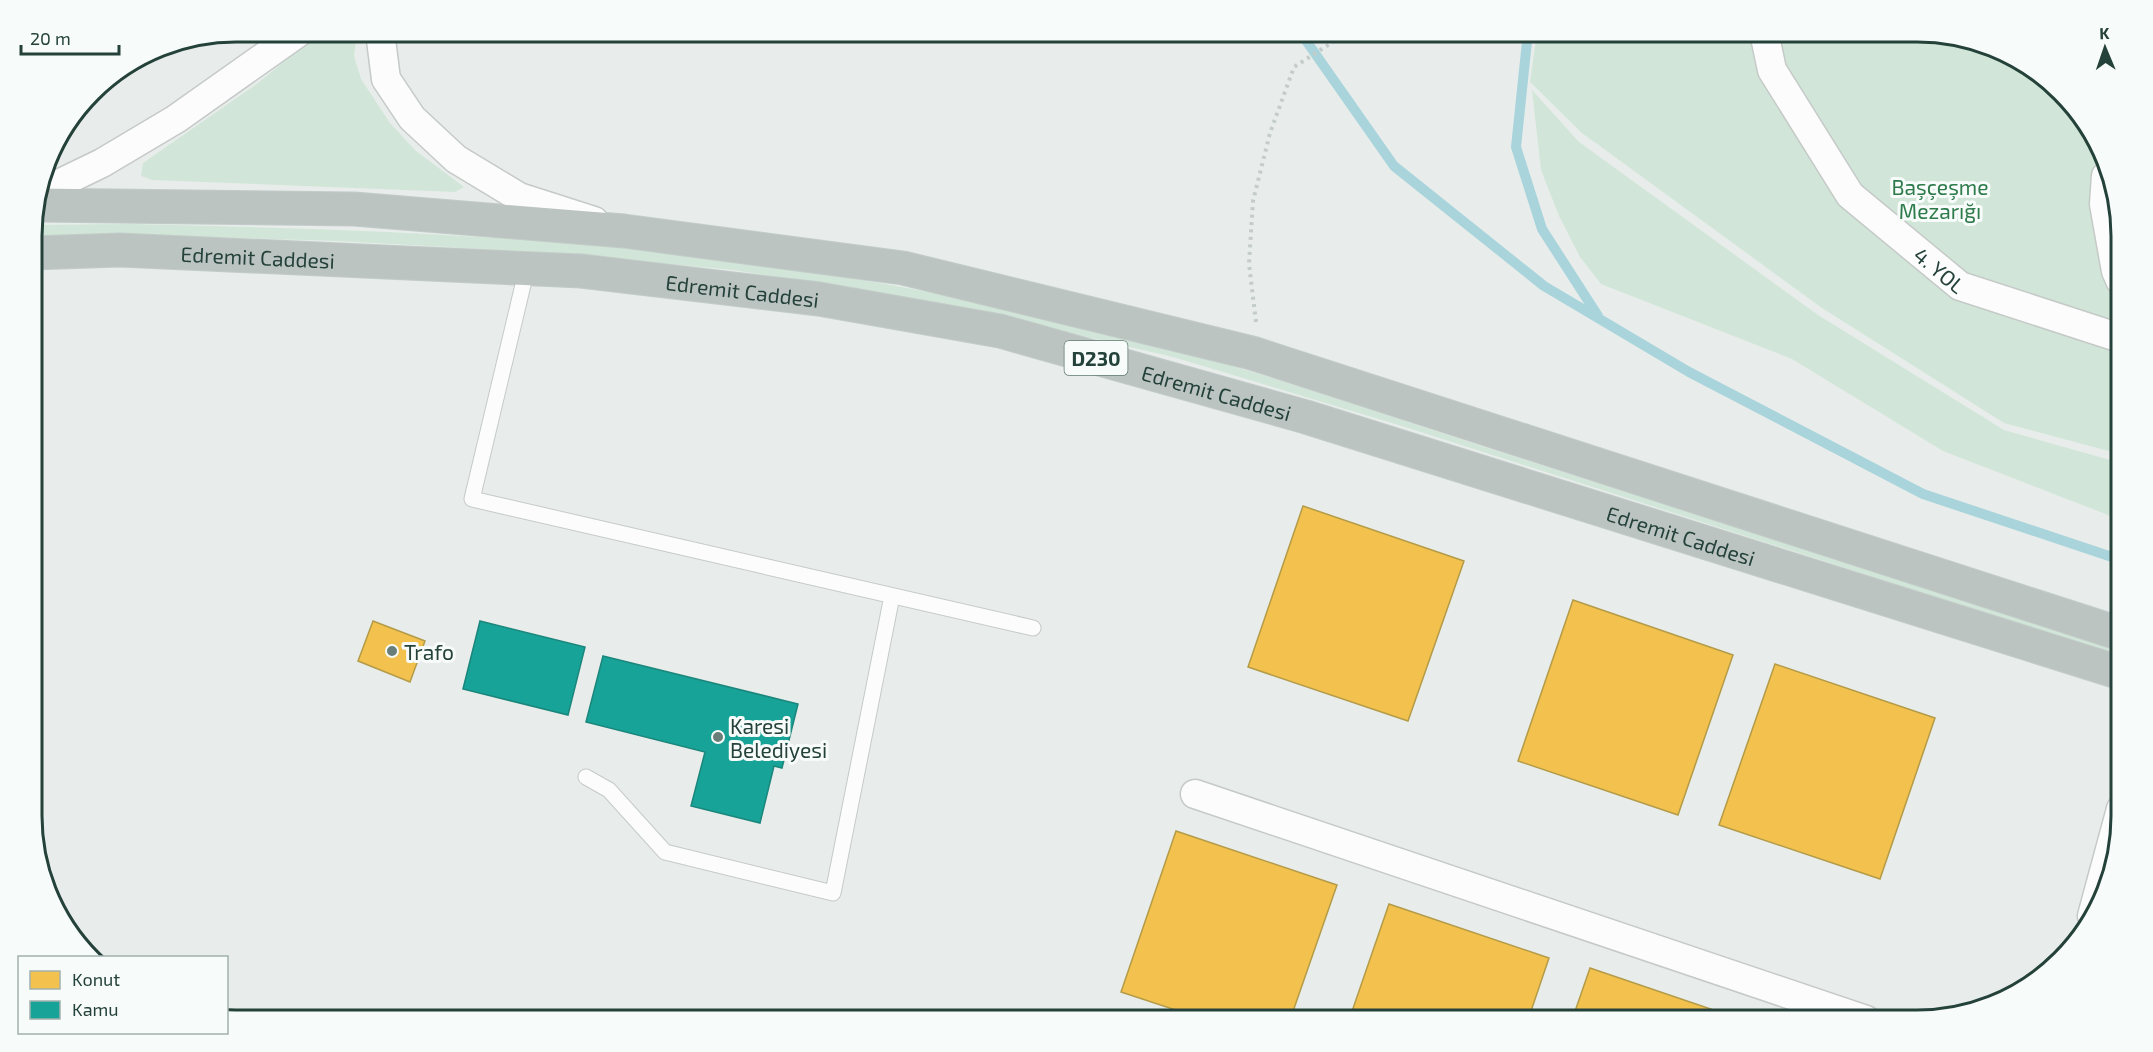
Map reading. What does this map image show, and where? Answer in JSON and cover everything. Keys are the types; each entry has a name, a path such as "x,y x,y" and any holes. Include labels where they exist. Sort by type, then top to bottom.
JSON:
{"highway":[{"name":"Edremit Caddesi","path":"45,205 354,209 624,231 903,267 1252,352 2111,630"},
{"name":"Edremit Caddesi","path":"42,253 120,250 581,271 819,299 999,332 1306,417 2111,670"}],"street":[{"path":"48,189 102,164 176,119 285,42"},
{"path":"381,42 386,79 412,118 456,159 519,197 624,231"},
{"name":"4. YOL","path":"1766,42 1772,70 1850,195 1960,286 2111,335"},
{"path":"2105,190 2104,204 2111,243"},
{"path":"1195,794 1836,1010"}],"lane":[{"path":"527,268 472,499 1033,628"},
{"path":"586,777 609,790 665,852 833,892 892,596"}],"path":[{"path":"1256,323 1249,264 1253,201 1270,133 1294,68 1333,42"}],"green space":[{"path":"308,42 356,42 354,56 361,79 390,123 416,151 464,187 455,192 152,180 141,176 143,163 258,83"},
{"name":"Başçeşme Mezarığı","path":"1536,42 1917,42 1968,49 2014,68 2035,82 2071,118 2085,139 2104,185 2111,236 2111,452 2004,423 1822,308 1582,133 1530,82"},
{"path":"1532,90 1579,142 1818,315 2004,430 2111,460 2111,516 1943,451 1792,359 1601,284 1580,257 1559,216 1541,170"},
{"path":"132,224 487,237 663,252 839,276 925,291 1096,329 1292,384 2111,648 2111,653 1405,427 1173,357 911,299 733,270 554,253 337,241 134,235 42,235 42,225"}],"building: Konut":[{"path":"1303,506 1464,561 1408,721 1248,667"},
{"path":"1573,600 1733,655 1678,815 1518,761"},
{"name":"Trafo","path":"373,621 425,641 410,682 358,661"},
{"path":"1775,664 1935,718 1880,879 1719,825"},
{"path":"1176,831 1337,885 1293,1010 1176,1010 1121,992"},
{"path":"1389,904 1549,958 1531,1010 1352,1010"},
{"path":"1590,968 1714,1010 1575,1010"}],"building: Kamu":[{"path":"480,621 585,647 568,715 463,689"},
{"name":"Karesi Belediyesi","path":"603,656 798,704 782,768 774,766 760,823 691,806 705,752 586,722"}],"waterway":[{"path":"1307,42 1394,166 1544,286 1689,372 1923,494 2111,557"},
{"path":"1527,42 1516,147 1542,229 1598,316"}],"place":[{"name":"Trafo","path":"392,651"},
{"name":"Karesi Belediyesi","path":"718,737"}]}
